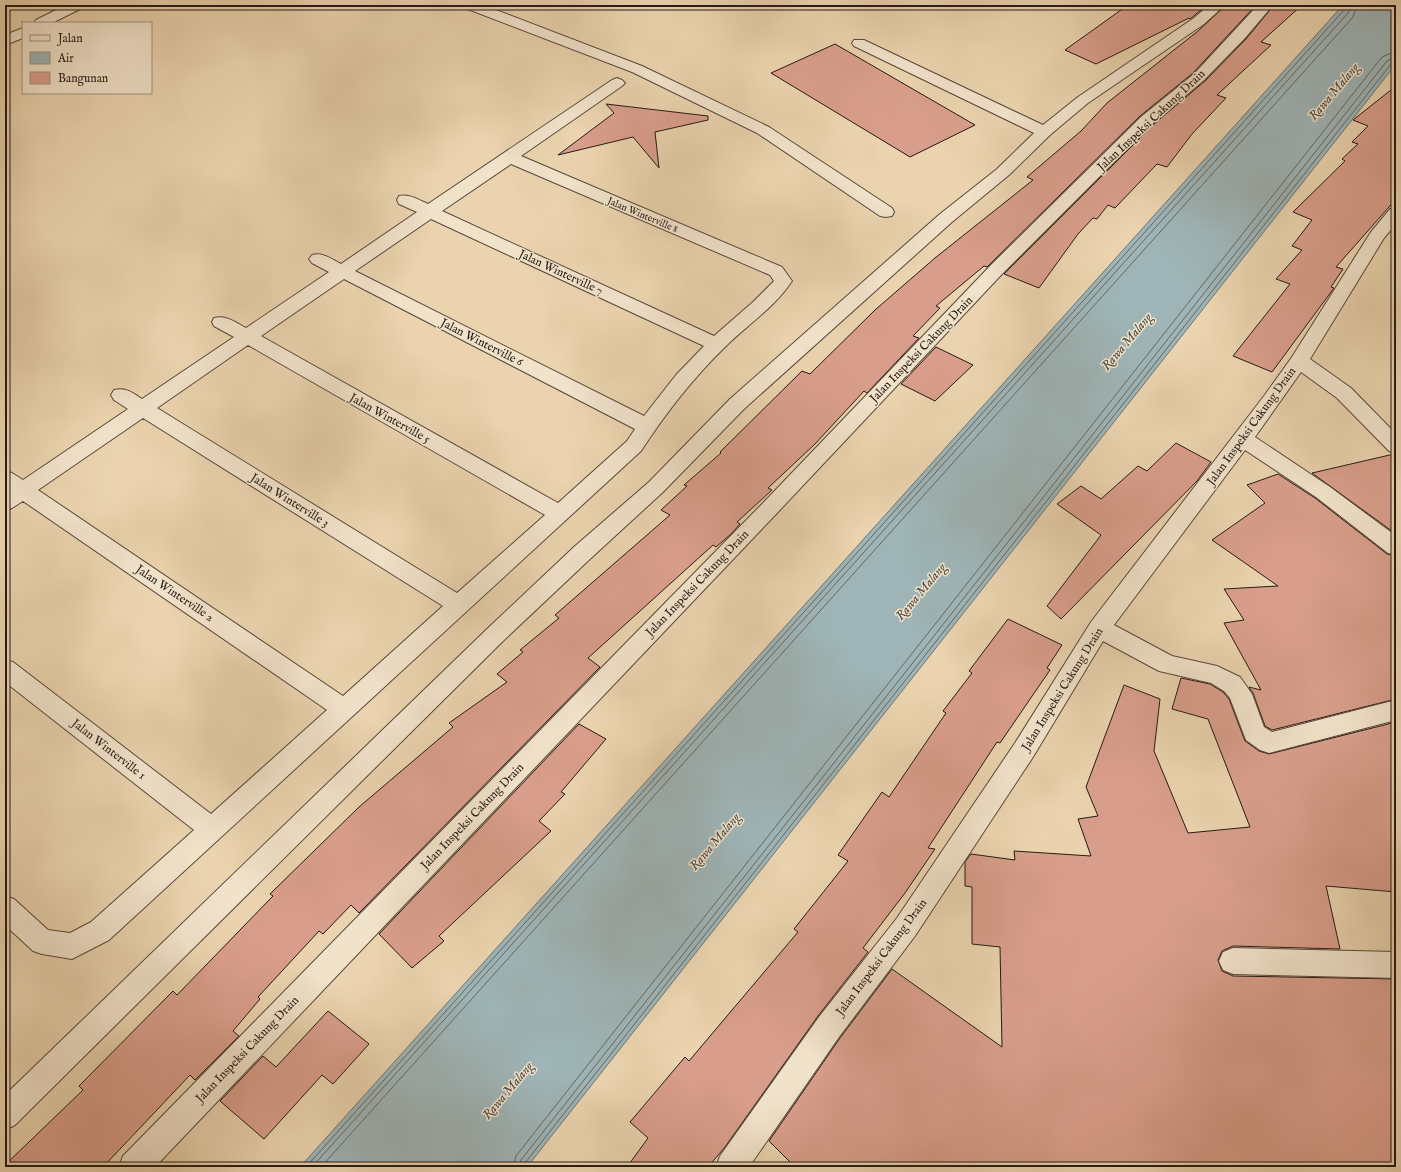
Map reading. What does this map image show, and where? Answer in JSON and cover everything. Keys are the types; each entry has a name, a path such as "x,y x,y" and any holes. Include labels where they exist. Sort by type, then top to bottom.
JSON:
{"street":[{"path":"42,22 77,5"},
{"path":"470,5 637,69 763,130 886,212"},
{"path":"5,1115 494,636 582,553 656,487 737,404 946,218 1003,172 1044,132 1088,96 1199,21 1218,5"},
{"name":"Jalan Inspeksi Cakung Drain","path":"134,1167 776,501 997,269 1147,120 1198,77 1240,35 1266,5"},
{"path":"5,41 22,32"},
{"path":"858,43 1044,132"},
{"path":"5,503 617,83"},
{"name":"Jalan Winterville 8","path":"509,157 776,271 783,282 772,295 716,344"},
{"name":"Jalan Winterville 7","path":"406,200 716,344"},
{"name":"Jalan Inspeksi Cakung Drain","path":"731,1167 829,1027 906,927 1024,750 1100,628 1299,361 1378,236 1396,213"},
{"name":"Jalan Winterville 6","path":"318,259 646,426"},
{"name":"Jalan Winterville 5","path":"221,322 559,513"},
{"path":"5,908 42,942 72,946 100,931 634,446 646,426 716,344"},
{"path":"1299,361 1344,393 1396,446"},
{"name":"Jalan Winterville 3","path":"121,395 459,605"},
{"path":"1242,438 1323,492 1396,547"},
{"name":"Jalan Winterville 2","path":"5,478 344,709"},
{"path":"1100,628 1167,664 1217,675 1232,684 1240,694 1254,732 1270,743 1396,710"},
{"name":"Jalan Winterville 1","path":"5,669 212,829"},
{"path":"1233,961 1396,965"}],"water":[{"name":"Rawa Malang","path":"1343,5 1396,5 1396,64 527,1167 300,1167"}],"building":[{"path":"1128,5 1207,5 1190,19 1189,18 1096,64 1065,50"},
{"path":"1226,5 1256,5 1193,73 1140,116 987,267 984,266 936,306 940,308 913,336 919,338 867,393 864,391 815,444 768,488 772,490 737,522 740,524 731,534 716,547 713,545 588,658 600,667 359,913 351,905 323,934 319,931 258,997 260,999 233,1031 239,1036 195,1080 190,1075 103,1167 5,1167 5,1165 83,1090 79,1086 173,991 177,995 273,896 270,894 359,807 453,727 449,723 507,682 497,674 523,652 520,650 559,618 555,615 670,515 661,510 687,486 684,485 721,453 720,452 802,371 810,374 875,310 935,258 1033,180 1027,177 1081,131 1107,103 1198,31"},
{"path":"1274,5 1302,5 1261,42 1271,45 1217,95 1226,98 1192,134 1167,167 1157,164 1115,208 1108,205 1097,219 1093,218 1078,234 1039,288 1004,274 1154,124 1205,81 1246,39"},
{"path":"835,44 975,125 910,157 771,73"},
{"path":"1396,86 1396,199 1336,267 1343,269 1331,287 1334,288 1272,372 1233,356 1290,284 1276,279 1302,250 1292,246 1312,220 1293,212 1345,161 1342,159 1358,144 1352,142 1368,126 1353,120"},
{"path":"606,104 708,116 708,120 655,132 659,168 633,137 558,155 614,113"},
{"path":"936,347 973,365 935,401 901,384"},
{"path":"1176,443 1211,462 1197,481 1061,619 1047,606 1101,535 1057,504 1081,486 1101,499 1138,466 1147,471"},
{"path":"1396,454 1396,534 1312,473"},
{"path":"1278,474 1315,498 1387,554 1396,556 1396,699 1272,730 1265,726 1253,693 1249,687 1261,690 1224,623 1244,620 1224,589 1278,586 1212,540 1265,503 1247,485"},
{"path":"1008,619 1062,645 1047,668 1050,670 1000,743 997,742 928,848 935,849 905,893 863,948 868,952 818,1016 725,1147 708,1167 627,1167 648,1138 630,1122 685,1057 689,1061 798,932 794,929 848,861 838,855 882,792 889,797 946,713 943,711 972,673 969,671"},
{"path":"1181,678 1210,684 1223,692 1229,699 1245,741 1259,751 1269,754 1396,722 1396,892 1326,886 1340,949 1233,946 1222,951 1218,960 1222,971 1233,976 1396,979 1396,1167 822,1167 792,1164 769,1141 840,1038 892,969 1002,1047 1000,947 972,944 972,887 965,886 965,862 971,854 1015,860 1014,851 1091,856 1078,819 1098,816 1086,787 1124,685 1160,699 1154,751 1188,833 1250,827 1208,719 1172,709"},
{"path":"579,724 606,739 561,792 565,794 539,821 551,831 439,936 444,941 412,968 379,934"},
{"path":"328,1011 369,1044 333,1084 322,1075 264,1139 220,1101 263,1056 276,1067"}]}
